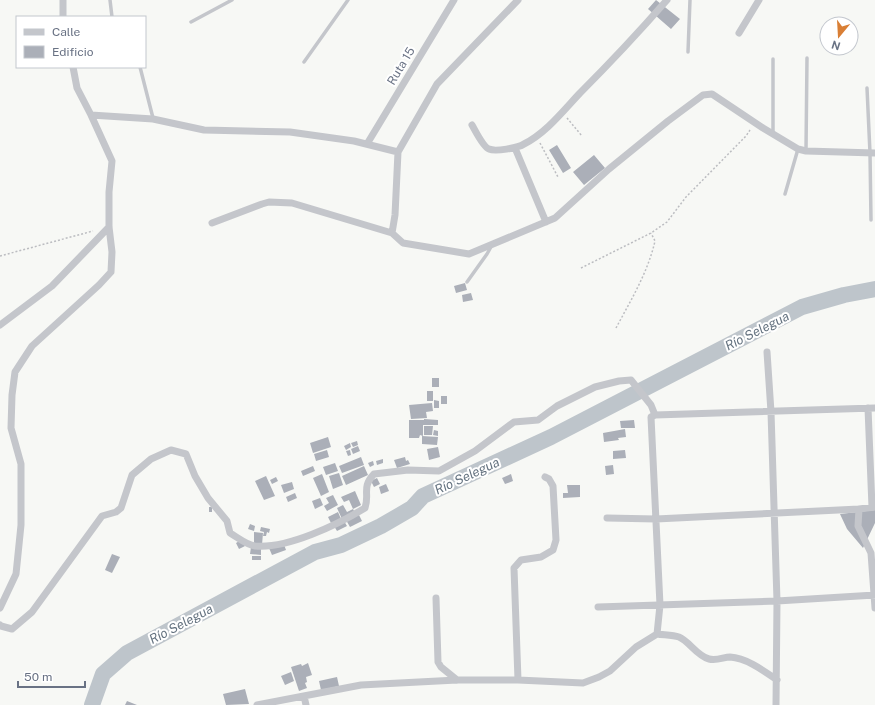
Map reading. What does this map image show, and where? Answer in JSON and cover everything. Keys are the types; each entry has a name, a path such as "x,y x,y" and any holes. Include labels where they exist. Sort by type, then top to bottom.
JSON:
{"street":[{"path":"63,0 63,16"},
{"name":"Ruta 15","path":"366,144 454,0"},
{"path":"392,233 395,215 398,152 437,84 518,0"},
{"path":"472,124 486,148 494,150 515,148 524,145 537,136 562,112 619,54 667,0"},
{"path":"739,33 759,0"},
{"path":"0,608 16,574 21,525 20,464 11,428 12,395 15,372 32,346 99,285 111,272 112,252 109,227 109,192 112,161 77,88 73,68"},
{"path":"212,223 269,202 292,203 392,233 403,243 469,254 556,218 609,169 703,95 712,94 798,149 806,151 873,153"},
{"path":"91,115 153,119 204,130 290,132 366,144 398,152"},
{"path":"515,148 546,222"},
{"path":"0,326 52,286 109,227"},
{"path":"767,352 772,412 777,601 776,705"},
{"path":"0,625 12,629 32,612 102,516 116,512 121,508 132,475 151,459 172,450 186,454 195,476 208,498 227,521 230,533 253,546 303,538 348,518 365,508 367,503 366,488 374,474 408,470 439,471 475,451 514,422 538,420 557,406 595,387 619,381 632,380 651,405 655,415"},
{"path":"607,518 656,519 874,507 872,408 655,415 651,417 656,519 660,605 658,634"},
{"path":"518,680 514,568 521,560 541,557 553,550 556,540 553,486 549,478 545,477"},
{"path":"859,509 858,526 871,553 875,608"},
{"path":"871,553 875,545"},
{"path":"598,607 777,601 875,595"},
{"path":"436,598 438,662 441,667 457,680"},
{"path":"257,705 361,685 457,680 518,680 583,683 599,678 610,671 636,647 658,634 680,638 694,650 709,659 721,660 730,657 743,660 756,666 777,680"},
{"path":"304,696 306,705"}],"lane":[{"path":"110,0 112,16"},
{"path":"191,22 232,0"},
{"path":"304,62 348,0"},
{"path":"688,52 690,0"},
{"path":"806,151 807,58"},
{"path":"773,59 773,134"},
{"path":"140,68 153,119"},
{"path":"867,88 873,153 871,220"},
{"path":"785,194 798,149"},
{"path":"467,282 493,244"}],"path":[{"path":"562,112 582,136"},
{"path":"581,268 651,233 667,222 686,197 746,136 754,122"},
{"path":"537,136 558,177"},
{"path":"0,256 94,231"},
{"path":"616,328 653,252 655,241 651,233"}],"building":[{"path":"656,0 680,19 671,29 648,9"},
{"path":"557,145 571,168 563,173 549,150"},
{"path":"594,155 605,168 584,185 573,172"},
{"path":"465,283 467,290 456,293 454,286"},
{"path":"471,293 473,300 463,302 462,295"},
{"path":"432,378 439,378 439,387 432,387"},
{"path":"427,391 433,391 433,401 427,401"},
{"path":"441,396 447,396 447,404 441,404"},
{"path":"434,400 439,401 439,408 434,408"},
{"path":"432,403 433,411 426,412 427,418 411,419 409,405"},
{"path":"409,420 438,420 438,425 423,425 423,436 420,435 419,438 409,438"},
{"path":"634,420 635,428 621,428 620,421"},
{"path":"424,426 433,426 432,435 424,435"},
{"path":"625,429 626,437 618,438 619,440 604,442 603,433"},
{"path":"434,430 438,431 438,436 433,435"},
{"path":"422,436 438,437 437,445 422,444"},
{"path":"328,437 331,447 313,453 310,443"},
{"path":"357,441 358,445 353,447 351,443"},
{"path":"350,443 351,447 346,450 344,446"},
{"path":"358,446 360,451 353,454 351,449"},
{"path":"438,447 440,457 429,460 427,449"},
{"path":"327,450 329,457 316,461 314,454"},
{"path":"350,450 351,455 348,456 346,451"},
{"path":"625,450 626,458 613,459 613,451"},
{"path":"361,457 364,465 342,473 339,466"},
{"path":"405,457 406,461 408,460 410,464 397,468 394,460"},
{"path":"383,459 383,463 377,465 376,461"},
{"path":"373,461 374,465 370,467 368,463"},
{"path":"335,463 338,471 326,475 323,467"},
{"path":"613,465 614,474 606,475 605,466"},
{"path":"313,466 315,471 303,476 301,471"},
{"path":"364,466 368,475 346,485 342,476"},
{"path":"339,473 343,485 333,489 329,476"},
{"path":"322,474 329,492 321,496 313,478"},
{"path":"511,474 513,481 505,484 502,478"},
{"path":"266,476 275,496 264,500 255,481"},
{"path":"276,477 278,481 272,484 270,480"},
{"path":"377,478 380,484 374,487 371,481"},
{"path":"292,482 294,489 284,493 281,485"},
{"path":"386,484 389,491 381,494 379,487"},
{"path":"567,485 580,485 580,497 563,498 563,493 568,493"},
{"path":"355,491 361,505 353,509 349,500 344,502 341,497"},
{"path":"295,493 297,498 288,502 286,497"},
{"path":"333,495 338,505 327,511 324,506 329,503 326,498"},
{"path":"320,498 323,505 315,509 312,501"},
{"path":"343,505 347,512 353,509 355,513 342,519 337,508"},
{"path":"209,507 212,507 212,512 209,512"},
{"path":"875,510 875,523 863,548 847,529 840,514"},
{"path":"338,512 341,519 331,523 328,517"},
{"path":"358,513 362,521 350,527 346,520"},
{"path":"344,521 347,526 337,531 334,526"},
{"path":"250,524 255,526 254,531 248,529"},
{"path":"261,527 270,529 266,536 263,536 264,532 260,531"},
{"path":"254,532 263,533 262,545 254,544"},
{"path":"241,540 245,546 239,549 236,543"},
{"path":"283,542 286,550 272,555 269,548"},
{"path":"251,547 261,548 261,555 250,554"},
{"path":"112,554 120,557 112,573 105,570"},
{"path":"252,556 261,556 261,560 252,560"},
{"path":"308,663 312,675 306,677 307,682 305,683 307,688 299,691 291,667 301,664 302,666"},
{"path":"291,672 294,681 285,685 281,676"},
{"path":"337,677 339,686 321,690 319,681"},
{"path":"245,689 249,704 226,705 223,694"},
{"path":"127,701 137,705 125,705"}],"waterway":[{"name":"Río Selegua","path":"92,705 103,674 127,653 315,552 341,545 381,526 412,508 423,496 551,437 802,307 844,295 875,289"}]}
